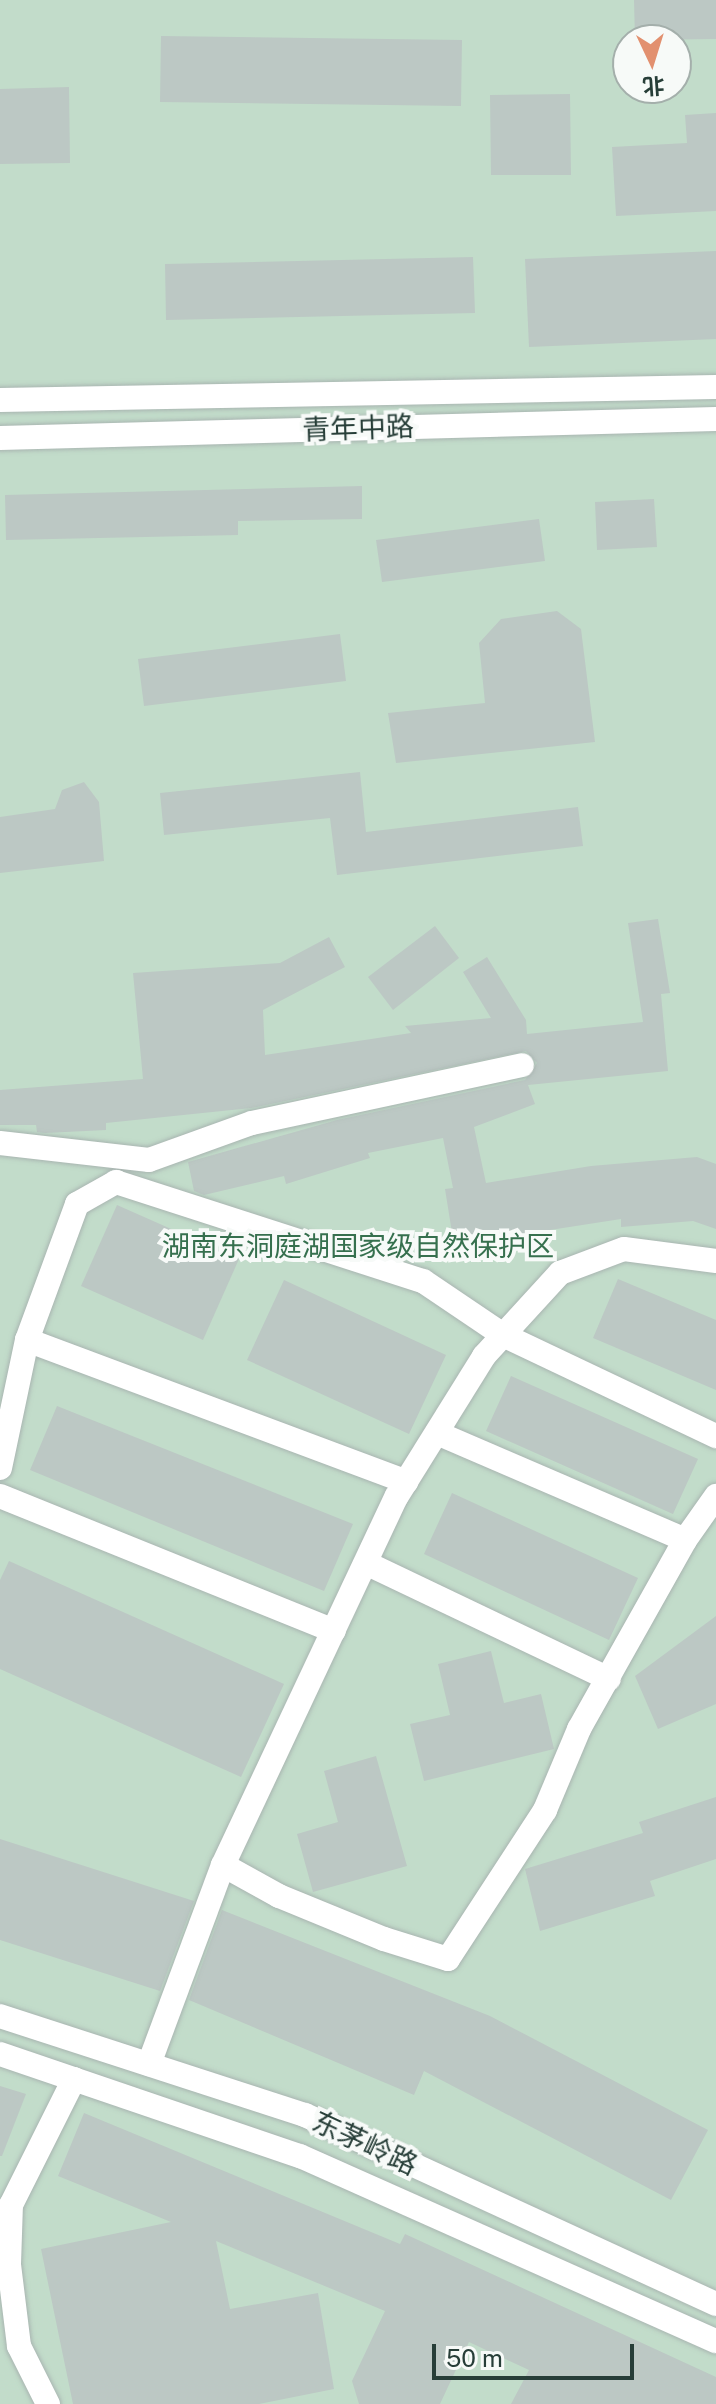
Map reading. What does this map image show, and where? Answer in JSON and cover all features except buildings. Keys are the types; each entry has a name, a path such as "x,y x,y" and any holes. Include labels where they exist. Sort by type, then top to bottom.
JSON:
{"street":[{"name":"青年中路","path":"0,400 716,387"},
{"name":"青年中路","path":"0,438 716,419"},
{"path":"0,1143 149,1160 252,1123 522,1065"},
{"path":"0,1468 27,1340 77,1204 116,1182 423,1281 503,1335 716,1436"},
{"path":"149,2064 223,1865 406,1482 484,1356 560,1273 624,1249 716,1261"},
{"path":"27,1340 406,1482"},
{"path":"437,1433 685,1540"},
{"path":"0,1496 334,1631"},
{"path":"223,1865 279,1896 384,1939 448,1959 545,1810 579,1729 685,1540 716,1496"},
{"path":"366,1563 609,1679"},
{"name":"东茅岭路","path":"0,2016 305,2115 716,2304"},
{"name":"东茅岭路","path":"0,2054 300,2156 716,2341"},
{"path":"48,2404 19,2346 9,2264 11,2205 74,2079"}],"green space":[{"name":"湖南东洞庭湖国家级自然保护区","path":"0,0 716,0 716,2404 0,2404"}]}
